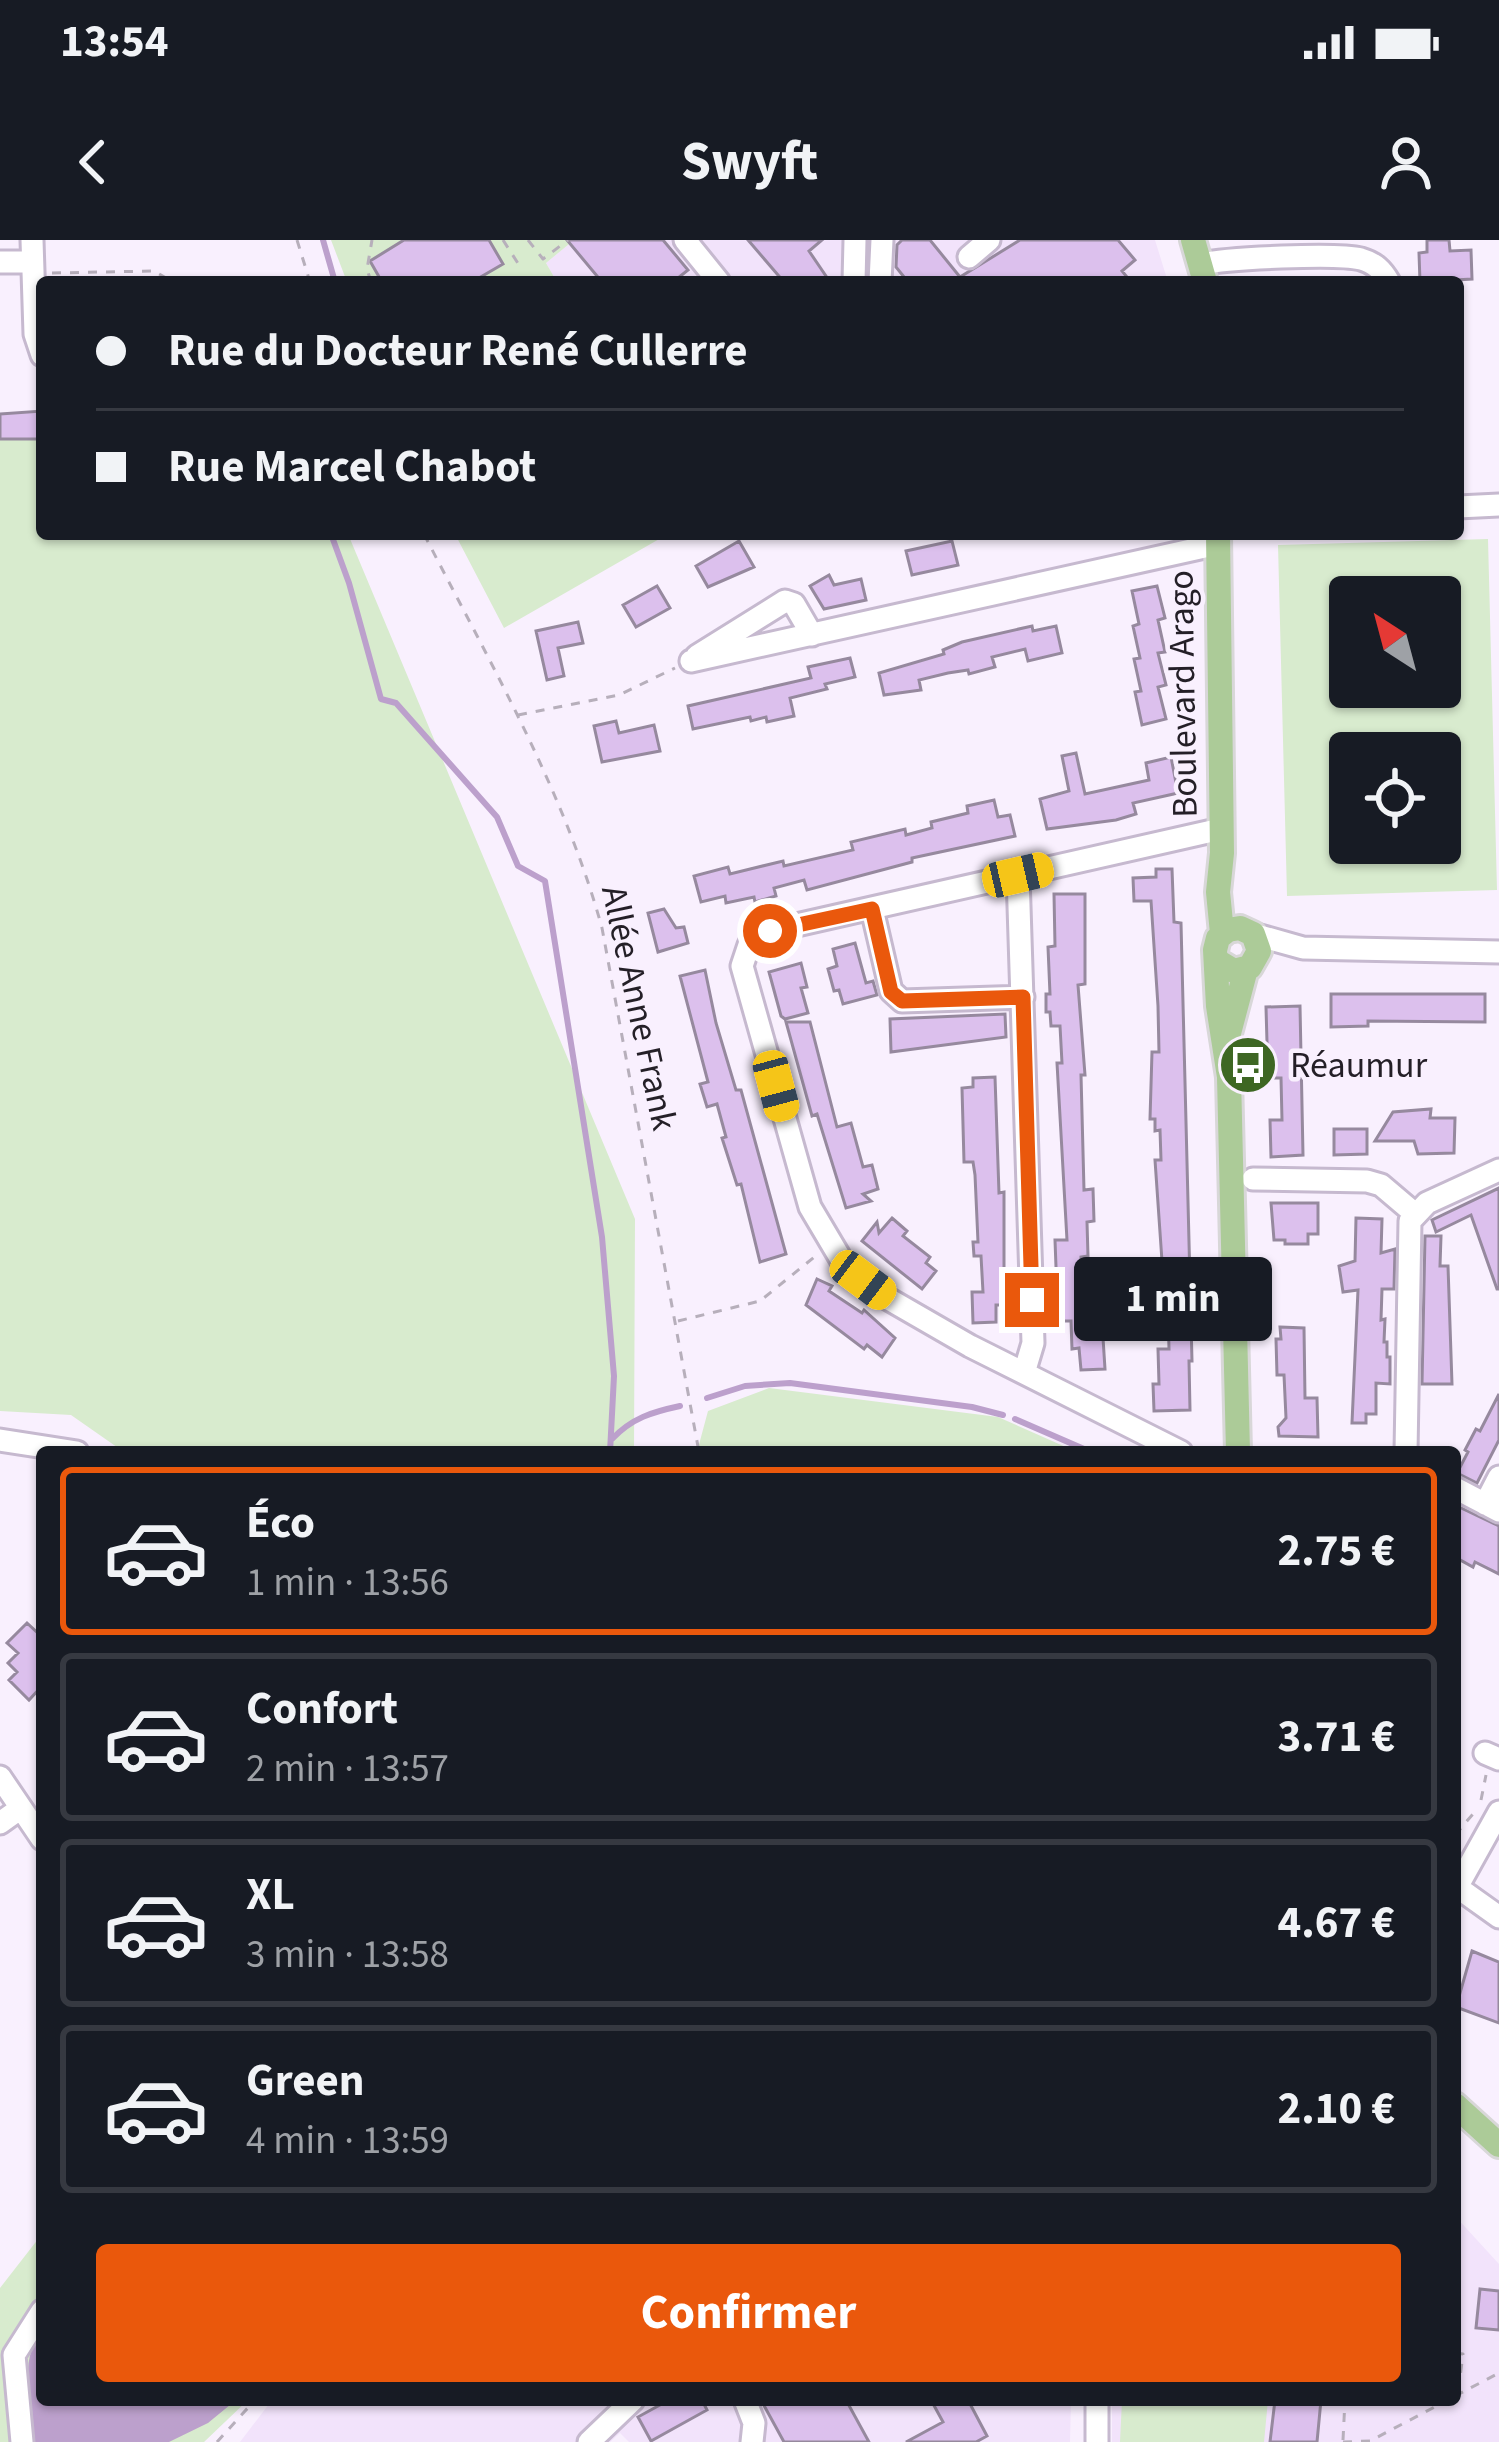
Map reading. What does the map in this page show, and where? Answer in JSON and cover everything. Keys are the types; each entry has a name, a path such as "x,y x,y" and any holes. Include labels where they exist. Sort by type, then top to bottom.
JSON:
{"main road":[{"name":"Boulevard Arago","path":"1218,540 1218,892 1240,932"},
{"path":"1226,1045 1259,950 1240,932 1215,950 1226,1045 1238,1446"},
{"path":"1219,962 1234,971 1250,967"},
{"path":"1464,2112 1499,2145"}],"street":[{"path":"685,240 714,276"},
{"path":"854,276 855,240"},
{"path":"882,240 885,276"},
{"path":"970,257 989,240"},
{"path":"1199,262 1337,248 1380,268 1385,276"},
{"path":"0,262 32,258 36,337"},
{"path":"1464,506 1499,505"},
{"path":"691,661 1214,540"},
{"path":"691,661 785,601 794,604 812,634"},
{"path":"1169,1446 885,1297 842,1261 810,1207 742,965 749,945 770,931 1018,875 1221,841"},
{"path":"1018,875 1033,1343 1024,1373"},
{"path":"872,909 891,992 902,1001 1023,997"},
{"path":"1240,932 1304,948 1499,952"},
{"path":"1250,967 1304,948"},
{"path":"1406,1446 1409,1230 1414,1213 1499,1170"},
{"path":"1252,1179 1381,1185 1414,1213"},
{"path":"0,1440 38,1446"},
{"path":"1461,1491 1492,1507 1499,1477"},
{"path":"0,1778 36,1830"},
{"path":"0,1823 21,1808"},
{"path":"1461,1879 1499,1813"},
{"path":"1461,1891 1499,1916"},
{"path":"22,2442 14,2355 36,2320"},
{"path":"589,2442 627,2406"},
{"path":"747,2406 754,2423 752,2442"},
{"path":"1097,2406 1097,2442"}],"path":[{"path":"297,240 308,276"},
{"path":"369,276 371,240"},
{"path":"503,240 521,268"},
{"path":"508,248 518,240"},
{"path":"528,240 543,259 568,240"},
{"path":"32,258 154,271 163,276"},
{"name":"Allée Anne Frank","path":"427,540 517,716 587,874 602,928 698,1446"},
{"path":"517,716 619,695 691,661"},
{"path":"676,1321 760,1300 831,1244"},
{"path":"1461,1829 1481,1800 1492,1756"},
{"path":"1461,2393 1499,2374"},
{"path":"217,2442 250,2406"},
{"path":"1346,2406 1343,2442 1370,2441 1437,2406"}],"shaded area":[{"path":"574,240 1155,240 1166,276 554,276 546,263"},
{"path":"1461,2223 1499,2264 1499,2442 1112,2442 1112,2406 1461,2406"},
{"path":"34,2343 36,2406 229,2406 208,2423 169,2442 35,2442 28,2370"},
{"path":"267,2406 1071,2406 1070,2442 629,2442 620,2433 610,2442 240,2442"}],"green space":[{"path":"331,240 574,240 546,263 554,276 345,276"},
{"path":"36,420 36,540 351,540 635,1219 634,1446 115,1446 71,1415 0,1411 0,429"},
{"path":"1488,539 1497,890 1287,896 1278,545"},
{"path":"458,540 658,540 504,628"},
{"path":"769,1388 998,1417 1063,1446 699,1446 708,1411"},
{"path":"36,2242 36,2406 242,2406 204,2442 0,2442 0,2288"},
{"path":"1122,2406 1267,2406 1264,2442 1120,2442"}],"building":[{"path":"404,240 489,240 503,264 482,276 379,276 370,261"},
{"path":"567,240 663,240 688,270 680,276 597,276"},
{"path":"748,240 822,240 809,251 826,276 779,276"},
{"path":"902,240 930,240 959,276 903,276 896,267 897,245"},
{"path":"1020,240 1118,240 1135,260 1122,271 1126,276 962,276"},
{"path":"1427,240 1449,240 1450,251 1471,250 1472,279 1420,276 1419,253 1427,252"},
{"path":"36,411 36,439 0,439 0,414"},
{"path":"739,541 754,567 708,587 696,566"},
{"path":"952,541 958,565 912,575 906,551"},
{"path":"829,575 834,585 861,579 866,600 824,609 810,586"},
{"path":"657,586 670,608 636,627 623,605"},
{"path":"1157,586 1165,618 1158,620 1165,652 1158,653 1166,685 1158,687 1166,719 1142,725 1134,659 1140,658 1133,626 1139,624 1132,591"},
{"path":"578,622 583,643 558,648 564,676 547,680 536,631"},
{"path":"1032,626 1033,631 1056,626 1062,653 1028,661 1025,649 992,657 995,667 919,680 921,690 884,695 879,673 944,654 943,650 962,642"},
{"path":"850,658 855,677 790,698 794,716 767,722 766,717 751,721 750,717 693,729 688,706 811,678 808,667"},
{"path":"616,721 619,733 654,725 660,751 602,762 594,726"},
{"path":"1076,753 1085,794 1149,780 1146,763 1171,757 1178,793 1133,803 1136,814 1116,820 1047,829 1040,799 1069,791 1062,756"},
{"path":"994,800 998,817 1010,815 1015,836 912,858 912,862 807,890 804,880 774,888 776,896 755,902 754,897 726,903 725,896 701,902 694,876 728,867 730,874 783,861 784,866 853,850 851,842 905,829 906,835 932,828 931,822 968,813 967,806"},
{"path":"1156,869 1172,869 1174,922 1181,923 1190,1410 1154,1411 1158,1349 1169,1349 1168,1313 1153,1314 1153,1290 1164,1290 1155,1160 1161,1160 1160,1130 1155,1131 1155,1119 1150,1119 1152,1052 1159,1052 1158,1006 1151,901 1134,901 1133,878 1156,877"},
{"path":"1054,894 1085,894 1085,984 1078,985 1085,1075 1081,1075 1084,1190 1093,1189 1094,1221 1087,1222 1082,1288 1089,1288 1091,1338 1103,1338 1105,1369 1081,1370 1079,1348 1072,1349 1071,1321 1058,1321 1055,1240 1067,1240 1057,1063 1062,1063 1060,1026 1051,1026 1050,1012 1046,1012 1048,947 1055,946"},
{"path":"664,909 676,928 684,927 688,943 658,952 648,913"},
{"path":"855,943 866,983 873,981 877,995 843,1004 828,969 837,966 833,949"},
{"path":"801,963 808,1013 785,1019 769,972"},
{"path":"705,970 716,1023 736,1090 741,1090 786,1254 760,1262 741,1184 737,1185 722,1138 726,1137 717,1104 707,1107 700,1084 708,1082 680,976"},
{"path":"1331,994 1485,994 1485,1022 1368,1021 1368,1026 1331,1027"},
{"path":"1300,1006 1303,1155 1271,1157 1270,1120 1282,1120 1281,1078 1268,1078 1266,1007"},
{"path":"1005,1014 1006,1037 891,1052 890,1019"},
{"path":"786,1022 810,1022 837,1127 851,1123 863,1167 872,1165 878,1189 863,1194 871,1201 846,1208 817,1114 812,1116"},
{"path":"995,1077 999,1193 1004,1192 1004,1305 996,1305 996,1322 973,1323 972,1292 983,1292 981,1256 974,1256 973,1242 978,1242 975,1175 973,1162 964,1162 962,1088 973,1087 973,1078"},
{"path":"1431,1109 1430,1118 1455,1118 1454,1153 1418,1154 1414,1141 1375,1141 1393,1112"},
{"path":"1334,1129 1367,1129 1367,1154 1334,1155"},
{"path":"1499,1188 1497,1289 1471,1215 1436,1232 1432,1220"},
{"path":"1271,1203 1318,1203 1318,1234 1308,1234 1308,1244 1274,1240"},
{"path":"892,1218 907,1231 903,1236 930,1257 926,1263 936,1271 922,1289 862,1241 877,1222 879,1233"},
{"path":"1356,1218 1382,1219 1381,1253 1395,1249 1394,1289 1382,1289 1390,1384 1376,1383 1376,1414 1366,1414 1366,1423 1352,1423 1358,1290 1343,1292 1339,1266 1355,1261"},
{"path":"1425,1236 1441,1236 1440,1266 1448,1266 1452,1384 1422,1384"},
{"path":"817,1279 862,1313 864,1310 895,1338 882,1357 806,1305"},
{"path":"1280,1327 1304,1328 1305,1398 1317,1398 1318,1437 1279,1436 1278,1427 1286,1418 1284,1375 1277,1375"},
{"path":"1499,1394 1499,1440 1477,1483 1461,1475 1461,1465 1476,1429 1480,1431"},
{"path":"1461,1508 1499,1526 1499,1574 1475,1562 1473,1567 1461,1560"},
{"path":"27,1623 36,1631 36,1692 29,1700 9,1680 17,1672 8,1663 18,1653 7,1643"},
{"path":"1472,1951 1499,1962 1499,2023 1461,2009 1461,1990"},
{"path":"1480,2289 1499,2291 1499,2330 1476,2328"},
{"path":"658,2406 705,2406 707,2410 651,2441 638,2417"},
{"path":"764,2406 849,2406 869,2442 784,2442"},
{"path":"934,2406 971,2406 987,2436 976,2442 906,2442 943,2422"},
{"path":"1274,2406 1320,2406 1317,2442 1270,2442"}],"waterway":[{"path":"323,240 333,276"},
{"path":"333,540 381,699 396,703 497,817 518,866 545,881 602,1237 614,1376 610,1446"},
{"path":"707,1398 745,1386 790,1383 1003,1415"},
{"path":"612,1439 643,1417 680,1406"},
{"path":"1015,1419 1077,1446"}],"place":[{"name":"Réaumur","path":"1248,1065"}],"route":[{"path":"770,931 872,909 891,992 902,1001 1023,997 1032,1300"}]}
